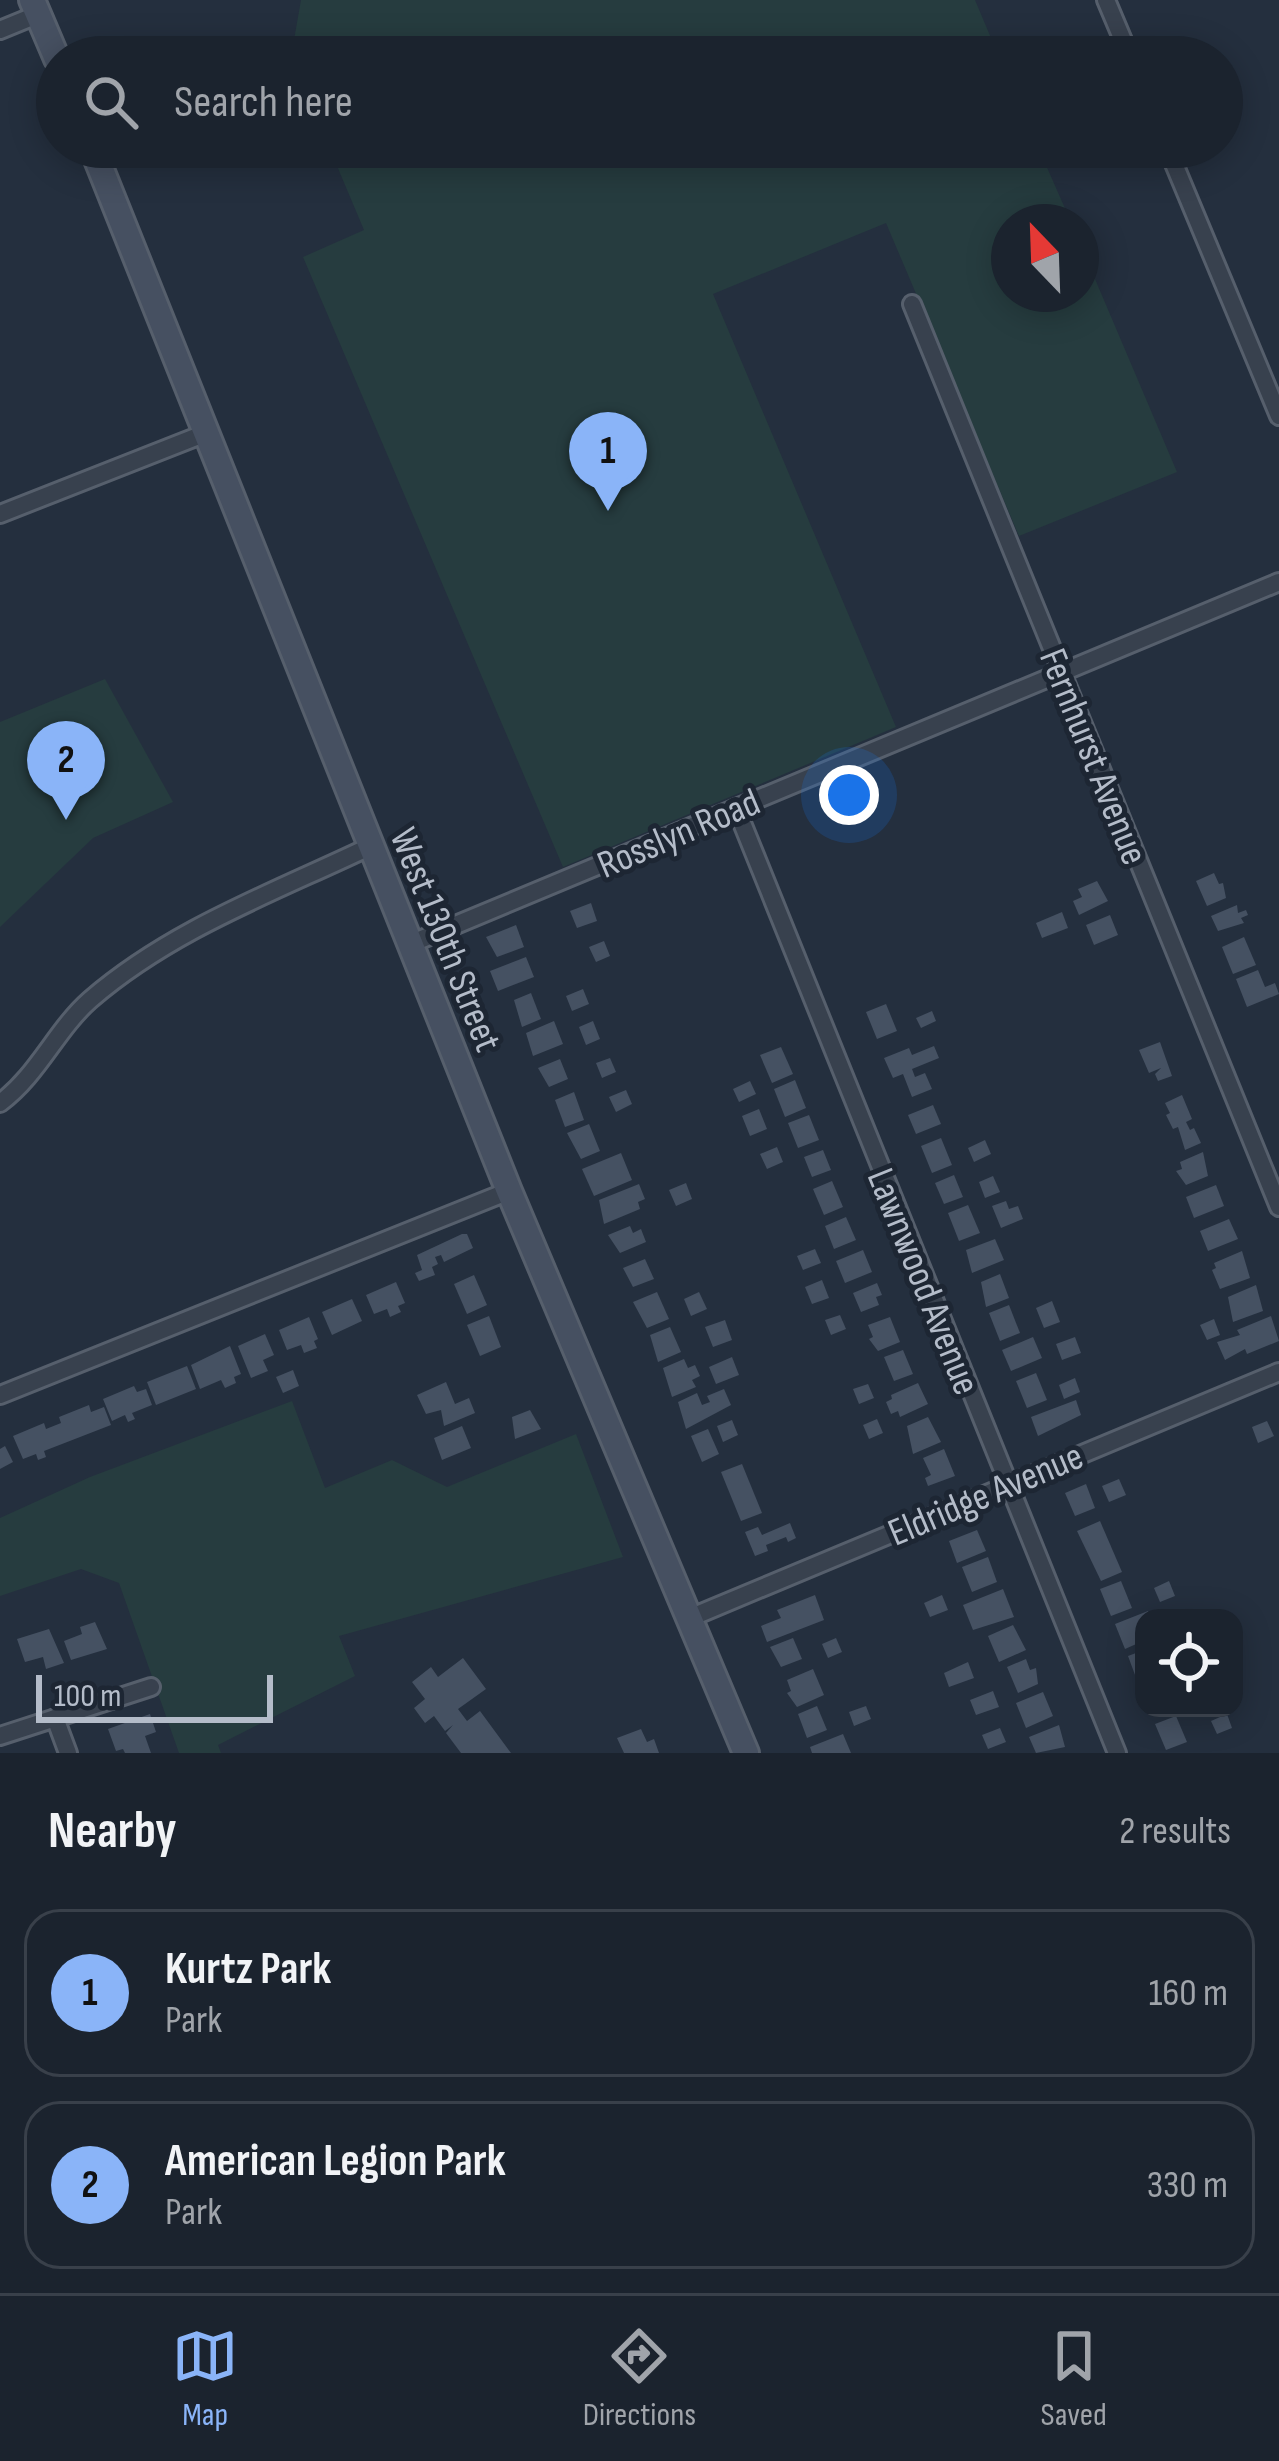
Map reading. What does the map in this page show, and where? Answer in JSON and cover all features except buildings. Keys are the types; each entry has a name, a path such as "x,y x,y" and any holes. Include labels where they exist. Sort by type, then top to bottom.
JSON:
{"main road":[{"path":"36,7 48,36"},
{"name":"West 130th Street","path":"100,168 509,1191 746,1753"}],"street":[{"path":"1106,0 1121,36"},
{"path":"0,30 36,7"},
{"path":"1176,168 1279,416"},
{"name":"Fernhurst Avenue","path":"912,304 1279,1207"},
{"path":"0,514 206,433"},
{"name":"Rosslyn Road","path":"410,944 1279,582"},
{"name":"Lawnwood Avenue","path":"736,808 1117,1753"},
{"path":"0,1103 43,1062 86,1004 152,951 371,846"},
{"path":"0,1396 509,1191"},
{"name":"Eldridge Avenue","path":"692,1617 1279,1372"},
{"path":"0,1736 151,1687"},
{"path":"56,1718 68,1753"}],"green space":[{"path":"301,0 975,0 990,36 295,36"},
{"path":"338,168 1047,168 1063,204 991,204 991,312 1099,312 1099,288 1177,472 1019,536 886,223 713,294 896,727 563,867 303,257 364,230"},
{"path":"105,679 173,802 93,838 0,927 0,722"},
{"path":"292,1401 325,1488 392,1460 447,1487 576,1434 623,1557 339,1636 355,1676 218,1745 221,1753 179,1753 119,1583 81,1569 0,1596 0,1518 90,1477"}],"place":[{"name":"Kurtz Park","path":"608,511"},
{"name":"American Legion Park","path":"66,820"}]}
